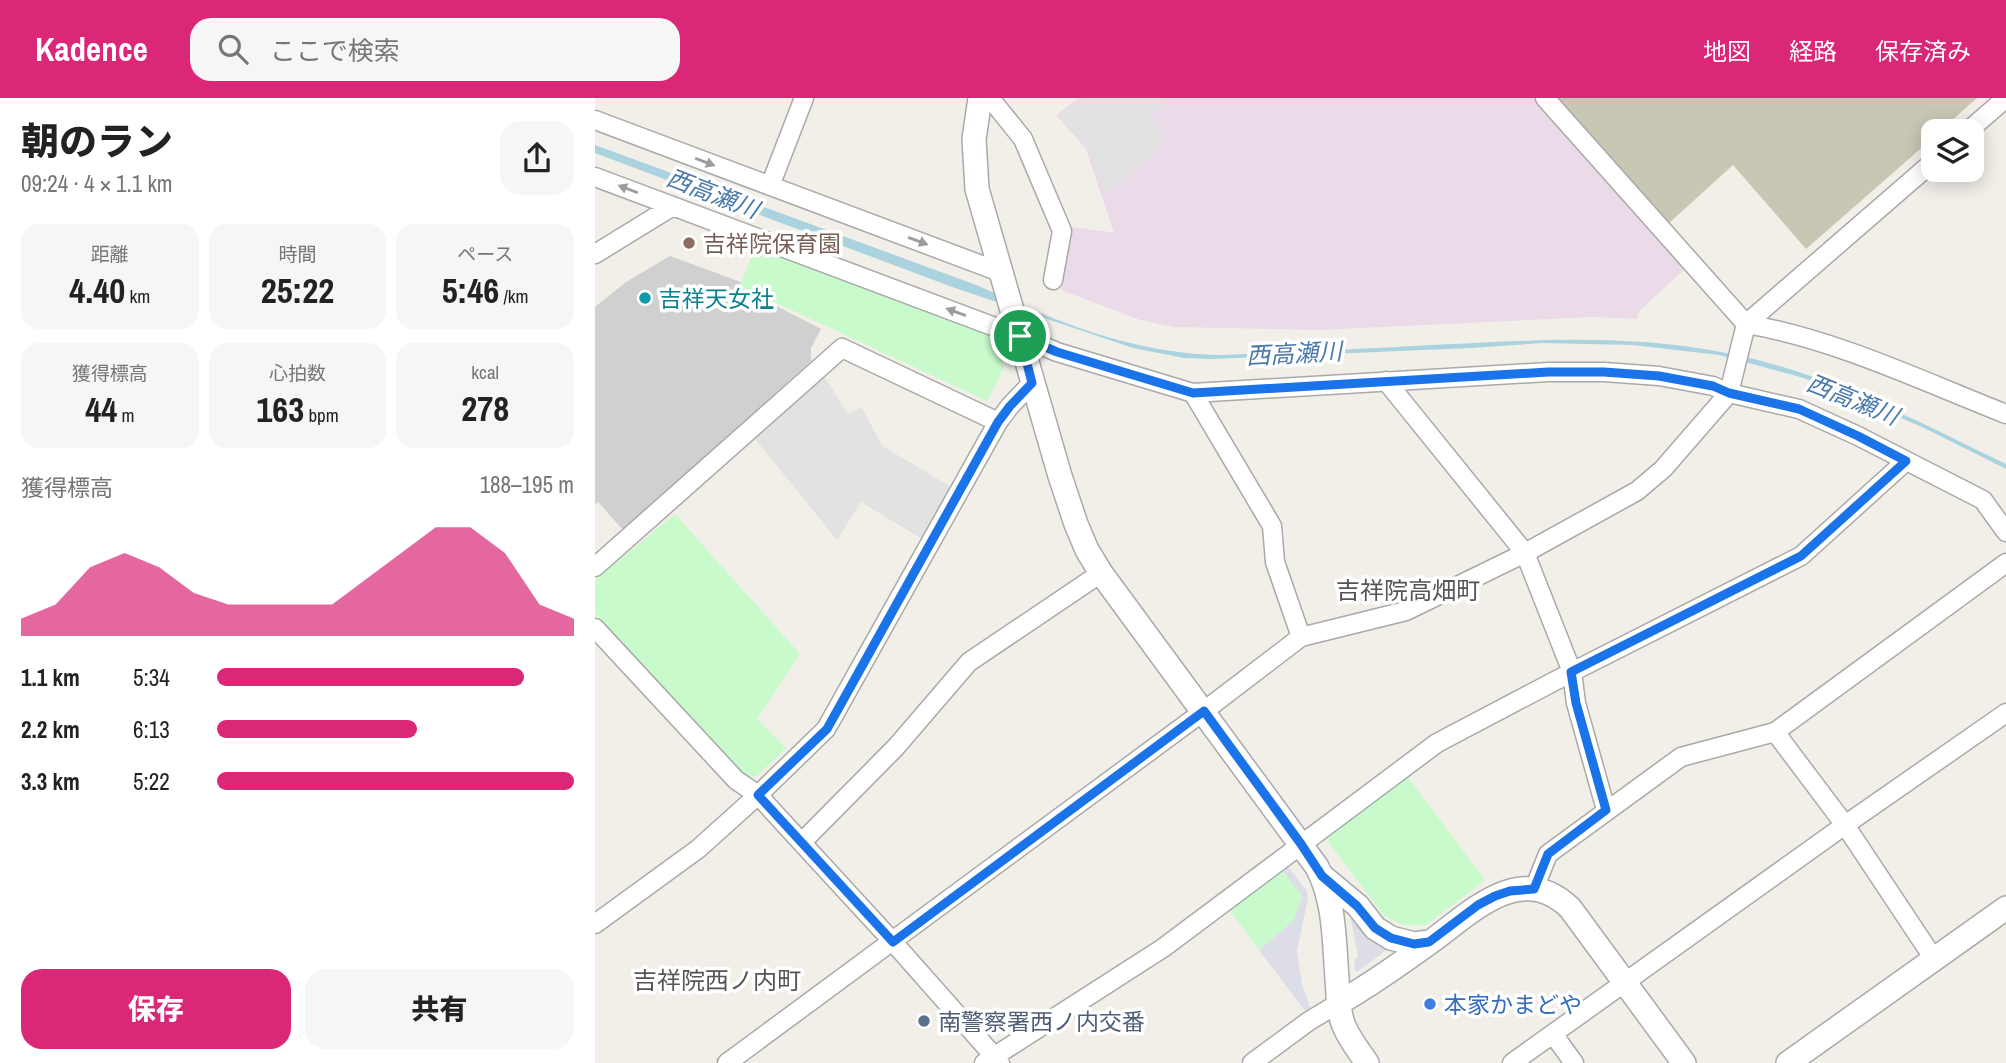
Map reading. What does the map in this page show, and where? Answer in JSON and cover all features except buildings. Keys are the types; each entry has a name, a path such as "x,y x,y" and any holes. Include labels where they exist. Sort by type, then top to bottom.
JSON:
{"street":[{"path":"770,186 804,98"},
{"path":"981,98 974,139 977,189 1032,383 1076,524 1087,550 1322,876 1357,906 1375,928 1391,938 1414,944 1429,942"},
{"path":"990,98 1023,139 1062,231 1053,280"},
{"path":"1545,98 1745,327 1779,329 1860,356 2006,414"},
{"path":"1982,119 2006,98"},
{"path":"595,120 1001,275"},
{"path":"727,1063 1301,637 1406,611 1525,553 1637,491 1663,470 1730,389 1745,327 1921,172"},
{"path":"595,177 1018,332 1057,352 1193,393 1548,372 1659,376 1730,389 1799,409 1983,500 2006,532"},
{"path":"595,254 673,206"},
{"path":"595,568 842,348 998,422"},
{"path":"1386,381 1525,553 1571,672 1576,703 1606,810"},
{"path":"595,924 698,849 827,729 998,422 1032,383"},
{"path":"1193,393 1272,526 1275,562 1301,637"},
{"path":"595,628 736,780 758,795 802,842 893,942 993,1060 1163,948 1437,743 1801,556 1906,461"},
{"path":"1534,889 1548,854 1681,757 1775,732 2006,563"},
{"path":"802,842 896,747 969,662 1101,573"},
{"path":"1513,1063 2006,713"},
{"path":"1775,732 1845,825 1934,958"},
{"path":"1322,876 1332,916 1343,1024 1367,1063"},
{"path":"1252,1063 1309,1021 1429,942 1478,905 1510,891 1534,889 1550,892 1570,908 1684,1063"},
{"path":"1787,1063 2006,908"},
{"path":"1553,1034 1574,1063"}],"shaded area":[{"path":"1079,98 1535,98 1685,269 1639,311 1637,319 1593,317 1319,330 1174,327 1140,320 1061,290 1070,231 1066,226 1114,233 1086,149 1056,115"},
{"path":"1082,98 1163,98 1168,104 1150,118 1166,138 1157,146 1155,153 1106,195 1087,147 1059,115"},
{"path":"1557,98 1977,98 1953,119 1921,119 1921,148 1806,249 1733,165 1668,224"},
{"path":"670,256 741,282 740,287 821,329 811,348 811,361 624,531 598,502 595,504 595,307 626,282"},
{"path":"824,376 848,414 862,407 882,446 950,486 922,539 861,502 837,540 755,439"},
{"path":"1282,866 1290,869 1307,891 1308,898 1297,951 1302,984 1310,1007 1305,1011 1259,950 1294,920 1302,896 1282,870"},
{"path":"1349,910 1388,949 1357,972 1354,969 1358,956"}],"green space":[{"path":"756,244 997,335 1004,367 987,401 740,286"},
{"path":"675,514 800,654 757,719 786,748 757,776 747,777 595,614 595,580"},
{"path":"1407,776 1485,880 1426,925 1403,925 1384,916 1328,841 1329,832"},
{"path":"1282,870 1302,895 1294,920 1259,950 1228,908"}],"water":[{"name":"西高瀬川","path":"595,145 979,286 1067,324 1129,343 1192,354 1224,355 1540,340 1685,346 1759,360 1832,384 2006,464 2006,469 1924,428 1832,388 1719,355 1633,345 1542,343 1212,359 1184,358 1133,348 955,288 595,153"}],"place":[{"name":"吉祥院保育園","path":"689,243"},
{"name":"吉祥天女社","path":"645,298"},
{"name":"本家かまどや","path":"1430,1004"},
{"name":"南警察署西ノ内交番","path":"924,1021"}],"district":[{"name":"吉祥院高畑町","path":"1408,590"},
{"name":"吉祥院西ノ内町","path":"717,980"}],"route":[{"path":"1020,336 1057,352 1193,393 1548,372 1659,376 1713,386 1729,393 1799,409 1906,461 1801,556 1571,672 1576,703 1606,810 1548,854 1534,889 1521,889 1495,896 1478,905 1429,942 1414,944 1391,938 1375,928 1357,906 1322,876 1204,711 893,942 758,795 827,729 998,422 1032,383 1020,336"}]}
